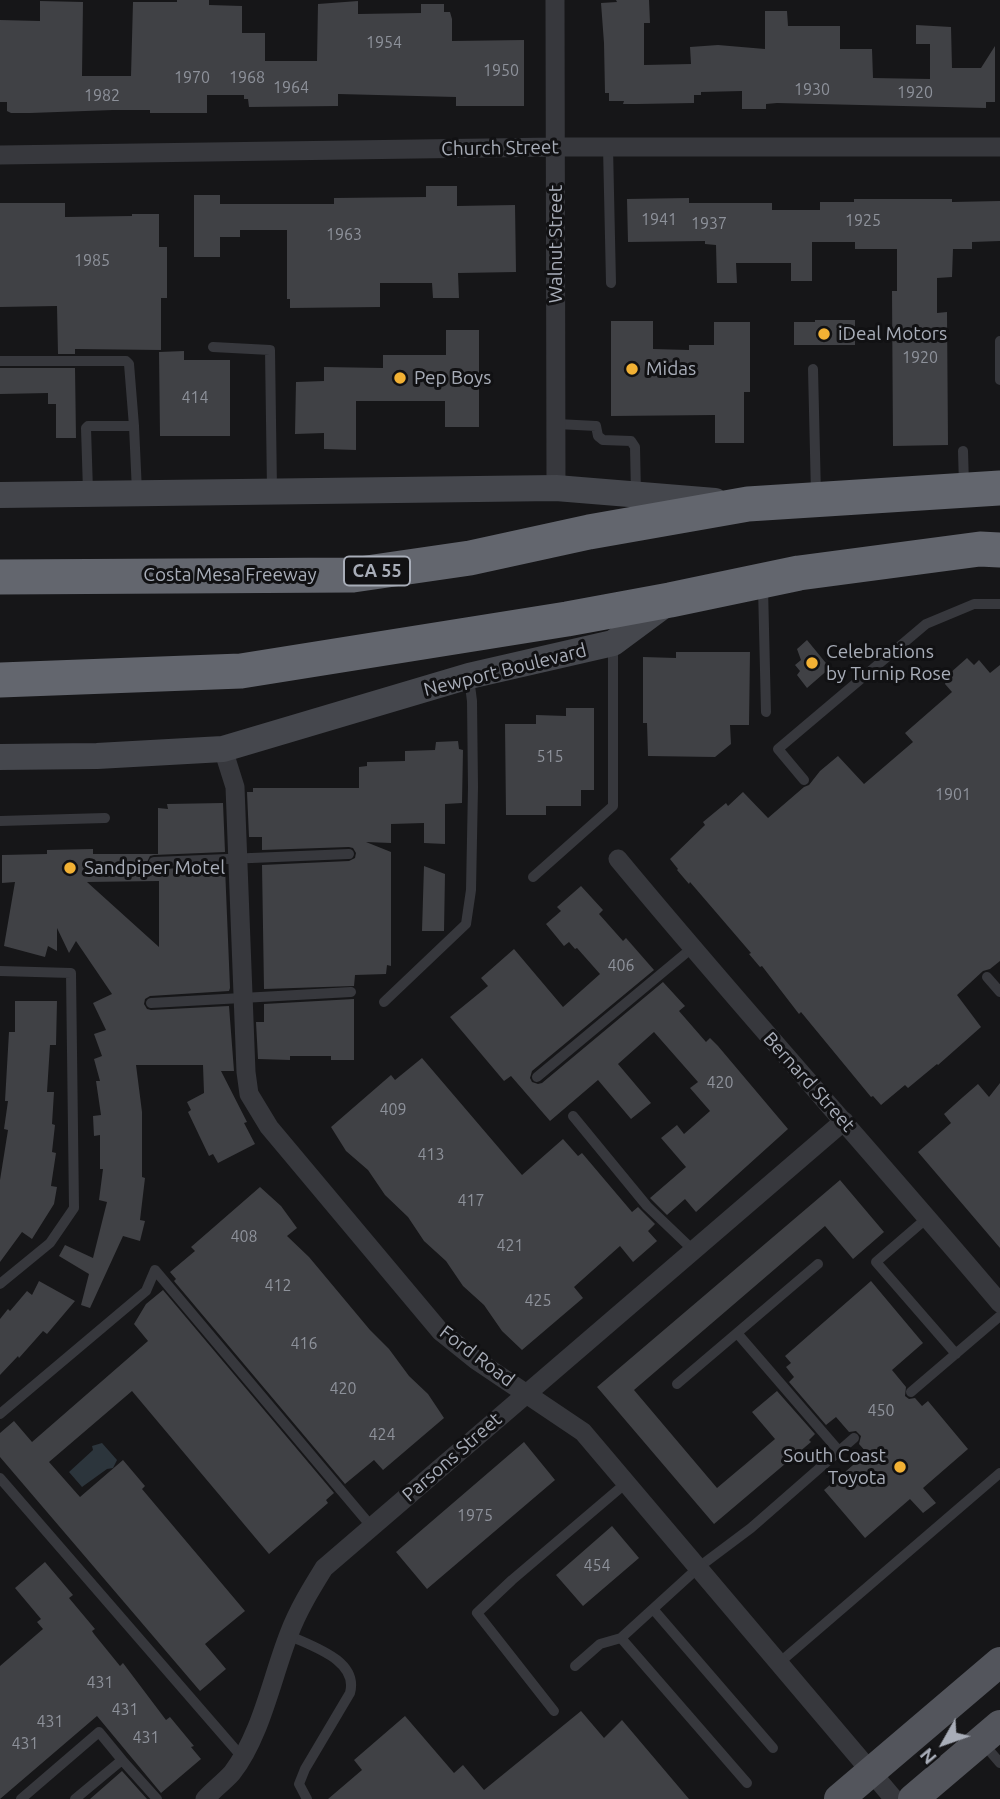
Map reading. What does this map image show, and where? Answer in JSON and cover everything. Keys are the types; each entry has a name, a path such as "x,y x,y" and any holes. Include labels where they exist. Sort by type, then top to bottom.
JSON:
{"highway":[{"name":"CA 55","path":"748,504 1000,488"},
{"name":"Costa Mesa Freeway","path":"0,576 353,575 470,558 589,532 748,504"},
{"name":"Newport Boulevard","path":"670,600 763,580 858,565 979,550 1000,550"},
{"path":"0,680 242,671 670,600"}],"main road":[{"path":"0,495 556,488 748,504"},
{"name":"Newport Boulevard","path":"0,757 97,756 223,749 469,676 613,643 670,600"},
{"path":"839,1799 1000,1662"},
{"path":"913,1799 994,1743"}],"street":[{"name":"Walnut Street","path":"555,0 556,488"},
{"name":"Church Street","path":"0,155 556,147 1000,147"},
{"name":"Ford Road","path":"223,749 235,787 246,1072 249,1094 269,1127 440,1331 476,1360 583,1432 894,1799"},
{"name":"Bernard Street","path":"618,859 731,995 845,1121 1000,1303"},
{"name":"Parsons Street","path":"205,1799 231,1773 242,1757 266,1703 288,1635 301,1606 324,1568 845,1121"}],"lane":[{"path":"608,147 611,283"},
{"path":"1000,341 1000,380"},
{"path":"213,347 270,350 272,491"},
{"path":"0,361 126,361 129,364 137,493"},
{"path":"813,369 816,499"},
{"path":"557,424 596,426 598,436 603,440 631,441 635,447 636,495"},
{"path":"88,493 86,428 134,426"},
{"path":"963,451 964,489"},
{"path":"763,580 766,712"},
{"path":"804,780 778,749 926,624 974,604 1000,604"},
{"path":"533,877 614,806 613,643"},
{"path":"384,1002 467,924 471,890 472,787 472,706 469,676"},
{"path":"0,821 105,818"},
{"path":"154,862 349,854"},
{"path":"537,1077 692,948"},
{"path":"0,971 71,973 75,1208 50,1244 0,1284"},
{"path":"987,976 1000,992"},
{"path":"151,1003 351,992"},
{"path":"573,1116 647,1206 693,1250"},
{"path":"927,1218 876,1262 956,1354"},
{"path":"677,1384 818,1264"},
{"path":"0,1414 146,1292 155,1270 371,1526"},
{"path":"911,1392 1000,1316"},
{"path":"737,1334 839,1451"},
{"path":"575,1665 600,1644 621,1638 699,1567 751,1528 854,1438"},
{"path":"779,1663 1000,1473"},
{"path":"0,1478 242,1757"},
{"path":"554,1711 477,1613 626,1483"},
{"path":"653,1609 774,1748"},
{"path":"288,1635 340,1662 352,1684 350,1693 304,1769 299,1784 307,1799"},
{"path":"621,1638 747,1783"},
{"path":"21,1799 99,1732 157,1799"},
{"path":"75,1799 122,1760"}],"shaded area":[{"path":"102,1443 117,1460 113,1468 107,1469 82,1487 69,1472 93,1450 92,1446"}],"building":[{"path":"209,0 209,5 242,6 242,33 265,33 265,61 317,61 318,4 358,1 358,14 421,13 421,4 444,4 444,12 450,12 452,19 452,41 524,40 524,106 456,106 456,97 338,94 338,106 249,107 248,99 244,99 244,95 207,95 207,113 113,110 11,113 7,111 7,102 0,102 0,20 40,21 40,1 83,2 82,76 131,76 133,2"},
{"path":"616,0 649,0 650,23 644,23 644,65 691,64 690,47 718,45 765,49 765,11 787,11 788,26 840,26 840,49 872,49 873,78 930,79 930,44 916,44 916,25 951,27 952,68 981,68 995,46 995,102 986,102 986,108 777,103 766,104 766,109 742,109 742,91 701,92 701,95 694,95 694,103 623,104 624,101 609,101 609,93 605,93 601,3 617,2"},
{"path":"426,186 457,186 457,206 515,205 516,272 458,273 459,298 433,298 432,283 380,283 380,307 290,308 290,299 287,299 287,230 240,230 240,237 220,237 220,257 194,257 194,195 220,195 220,204 334,204 334,198 426,197"},
{"path":"689,198 689,203 772,203 772,210 820,210 820,202 854,202 854,199 1000,201 1000,241 972,242 972,249 953,249 952,277 937,278 937,313 947,312 948,445 893,446 892,291 897,291 897,249 855,249 855,242 812,242 812,281 791,281 791,263 736,263 737,283 717,283 716,245 705,244 705,241 628,242 627,199"},
{"path":"0,203 65,203 65,217 159,214 159,247 167,247 167,298 161,298 161,350 75,349 75,354 58,354 57,306 0,307"},
{"name":"iDeal Motors","path":"855,320 855,345 794,345 794,322"},
{"path":"611,321 653,321 653,349 689,350 689,345 714,345 714,322 750,322 750,392 744,392 744,443 715,443 715,415 611,416"},
{"path":"446,330 479,330 479,427 445,427 445,401 356,401 356,450 324,449 324,433 295,434 296,382 324,381 324,367 383,368 383,355 446,355"},
{"path":"184,351 184,360 230,360 230,436 160,436 159,352"},
{"path":"0,368 75,368 76,438 56,438 56,404 48,404 48,393 0,394"},
{"name":"Celebrations by Turnip Rose","path":"807,640 830,668 807,688 797,675 800,671 795,665 801,660 797,649"},
{"path":"676,652 750,652 749,725 730,725 731,744 715,757 648,756 647,723 643,723 643,657 676,658"},
{"path":"967,658 974,665 979,660 990,673 1000,665 1000,961 983,971 957,995 981,1027 938,1065 908,1088 905,1085 881,1105 871,1097 801,1012 799,1014 762,966 760,967 670,859 705,825 703,822 726,803 728,806 743,792 768,818 809,785 820,771 838,756 864,784 913,742 905,733 952,692 945,684 949,674"},
{"path":"566,708 594,708 594,790 581,790 581,806 546,806 546,815 506,815 505,724 536,724 536,715 566,716"},
{"path":"458,741 459,749 463,750 462,803 445,804 445,844 424,843 424,823 391,824 391,843 366,842 391,852 391,966 387,965 386,974 355,975 354,986 264,989 262,865 349,861 355,858 356,853 349,847 262,850 262,837 249,837 247,792 253,792 253,788 359,788 359,767 367,766 367,762 405,761 405,751 435,750 436,742"},
{"path":"223,803 225,852 154,855 150,856 147,862 148,867 154,869 225,867 230,988 229,991 150,996 145,999 144,1004 151,1010 229,1006 234,1071 221,1071 255,1144 218,1163 213,1154 209,1156 188,1112 191,1110 187,1102 204,1093 203,1065 136,1065 142,1112 142,1177 145,1178 140,1220 145,1221 140,1241 123,1236 90,1308 81,1305 89,1274 59,1256 65,1245 93,1258 107,1202 99,1200 103,1169 100,1169 100,1135 94,1136 93,1116 101,1115 96,1081 100,1081 94,1059 102,1056 94,1034 106,1030 93,1003 112,994 76,941 69,953 57,928 57,951 48,946 45,957 4,946 15,882 2,883 2,855 93,849 93,854 158,854 158,808 168,809 167,804","holes":["159,881 159,947 87,882"]},
{"path":"424,866 445,874 444,931 422,931"},
{"path":"581,886 603,910 599,914 623,941 626,938 654,970 532,1071 532,1082 542,1083 663,982 685,1006 679,1011 706,1042 710,1038 718,1046 788,1129 696,1212 685,1199 667,1215 650,1198 686,1167 661,1138 677,1125 684,1134 710,1111 690,1088 698,1082 654,1032 618,1064 651,1103 631,1119 598,1080 550,1121 511,1076 504,1081 450,1017 488,986 481,978 514,949 563,1007 600,974 577,948 569,942 564,946 546,924 561,911 557,907"},
{"path":"354,999 354,1060 331,1060 331,1056 290,1056 290,1060 258,1059 256,1022 264,1022 264,1004"},
{"path":"15,1001 57,1001 56,1045 50,1045 47,1092 54,1092 52,1152 56,1153 51,1186 57,1187 54,1204 32,1239 22,1232 0,1262 0,1180 8,1130 4,1129 8,1101 5,1101 9,1032 15,1032"},
{"path":"422,1058 522,1175 563,1139 578,1156 582,1153 632,1212 638,1207 655,1224 648,1231 657,1241 633,1262 620,1246 574,1287 583,1298 522,1350 502,1331 484,1305 463,1286 446,1261 424,1241 408,1217 385,1195 368,1170 346,1151 331,1127 391,1075 395,1080"},
{"path":"1000,1083 1000,1248 918,1152 951,1123 944,1114 978,1084 989,1097"},
{"path":"840,1180 884,1232 853,1259 825,1226 634,1390 717,1488 775,1439 752,1412 777,1391 815,1434 809,1440 811,1442 714,1524 597,1387"},
{"path":"260,1187 281,1206 297,1228 287,1236 309,1257 409,1376 428,1394 444,1418 383,1470 374,1460 345,1484 174,1281 176,1279 170,1272 195,1251 191,1247"},
{"path":"39,1281 75,1301 47,1334 43,1331 0,1375 0,1319 27,1291 32,1295"},
{"path":"871,1281 923,1343 892,1370 906,1387 905,1396 909,1399 915,1398 922,1406 928,1401 968,1449 923,1488 936,1503 923,1513 910,1499 865,1538 824,1490 867,1453 859,1444 861,1436 856,1431 849,1432 836,1417 826,1425 789,1382 794,1377 786,1367 791,1363 785,1356"},
{"path":"163,1290 334,1493 326,1500 328,1503 269,1554 132,1391 49,1462 80,1497 123,1460 145,1486 142,1489 245,1611 205,1644 226,1669 200,1691 0,1457 0,1433 14,1421 32,1442 148,1341 134,1324 146,1304"},
{"path":"524,1442 555,1480 427,1589 396,1552"},
{"path":"612,1526 639,1558 583,1606 556,1575"},
{"path":"45,1562 73,1595 69,1598 95,1629 92,1631 94,1634 120,1666 123,1663 166,1720 170,1717 201,1759 161,1793 97,1716 0,1799 0,1666 43,1629 37,1622 41,1619 15,1588"},
{"path":"581,1711 604,1738 622,1720 689,1799 328,1799 362,1770 354,1760 405,1716 454,1773 463,1765 484,1790"},
{"path":"122,1771 147,1799 90,1799"}],"place":[{"name":"iDeal Motors","path":"824,334"},
{"name":"Midas","path":"632,369"},
{"name":"Pep Boys","path":"400,378"},
{"name":"Celebrations by Turnip Rose","path":"812,663"},
{"name":"Sandpiper Motel","path":"70,868"},
{"name":"South Coast Toyota","path":"900,1467"}]}
